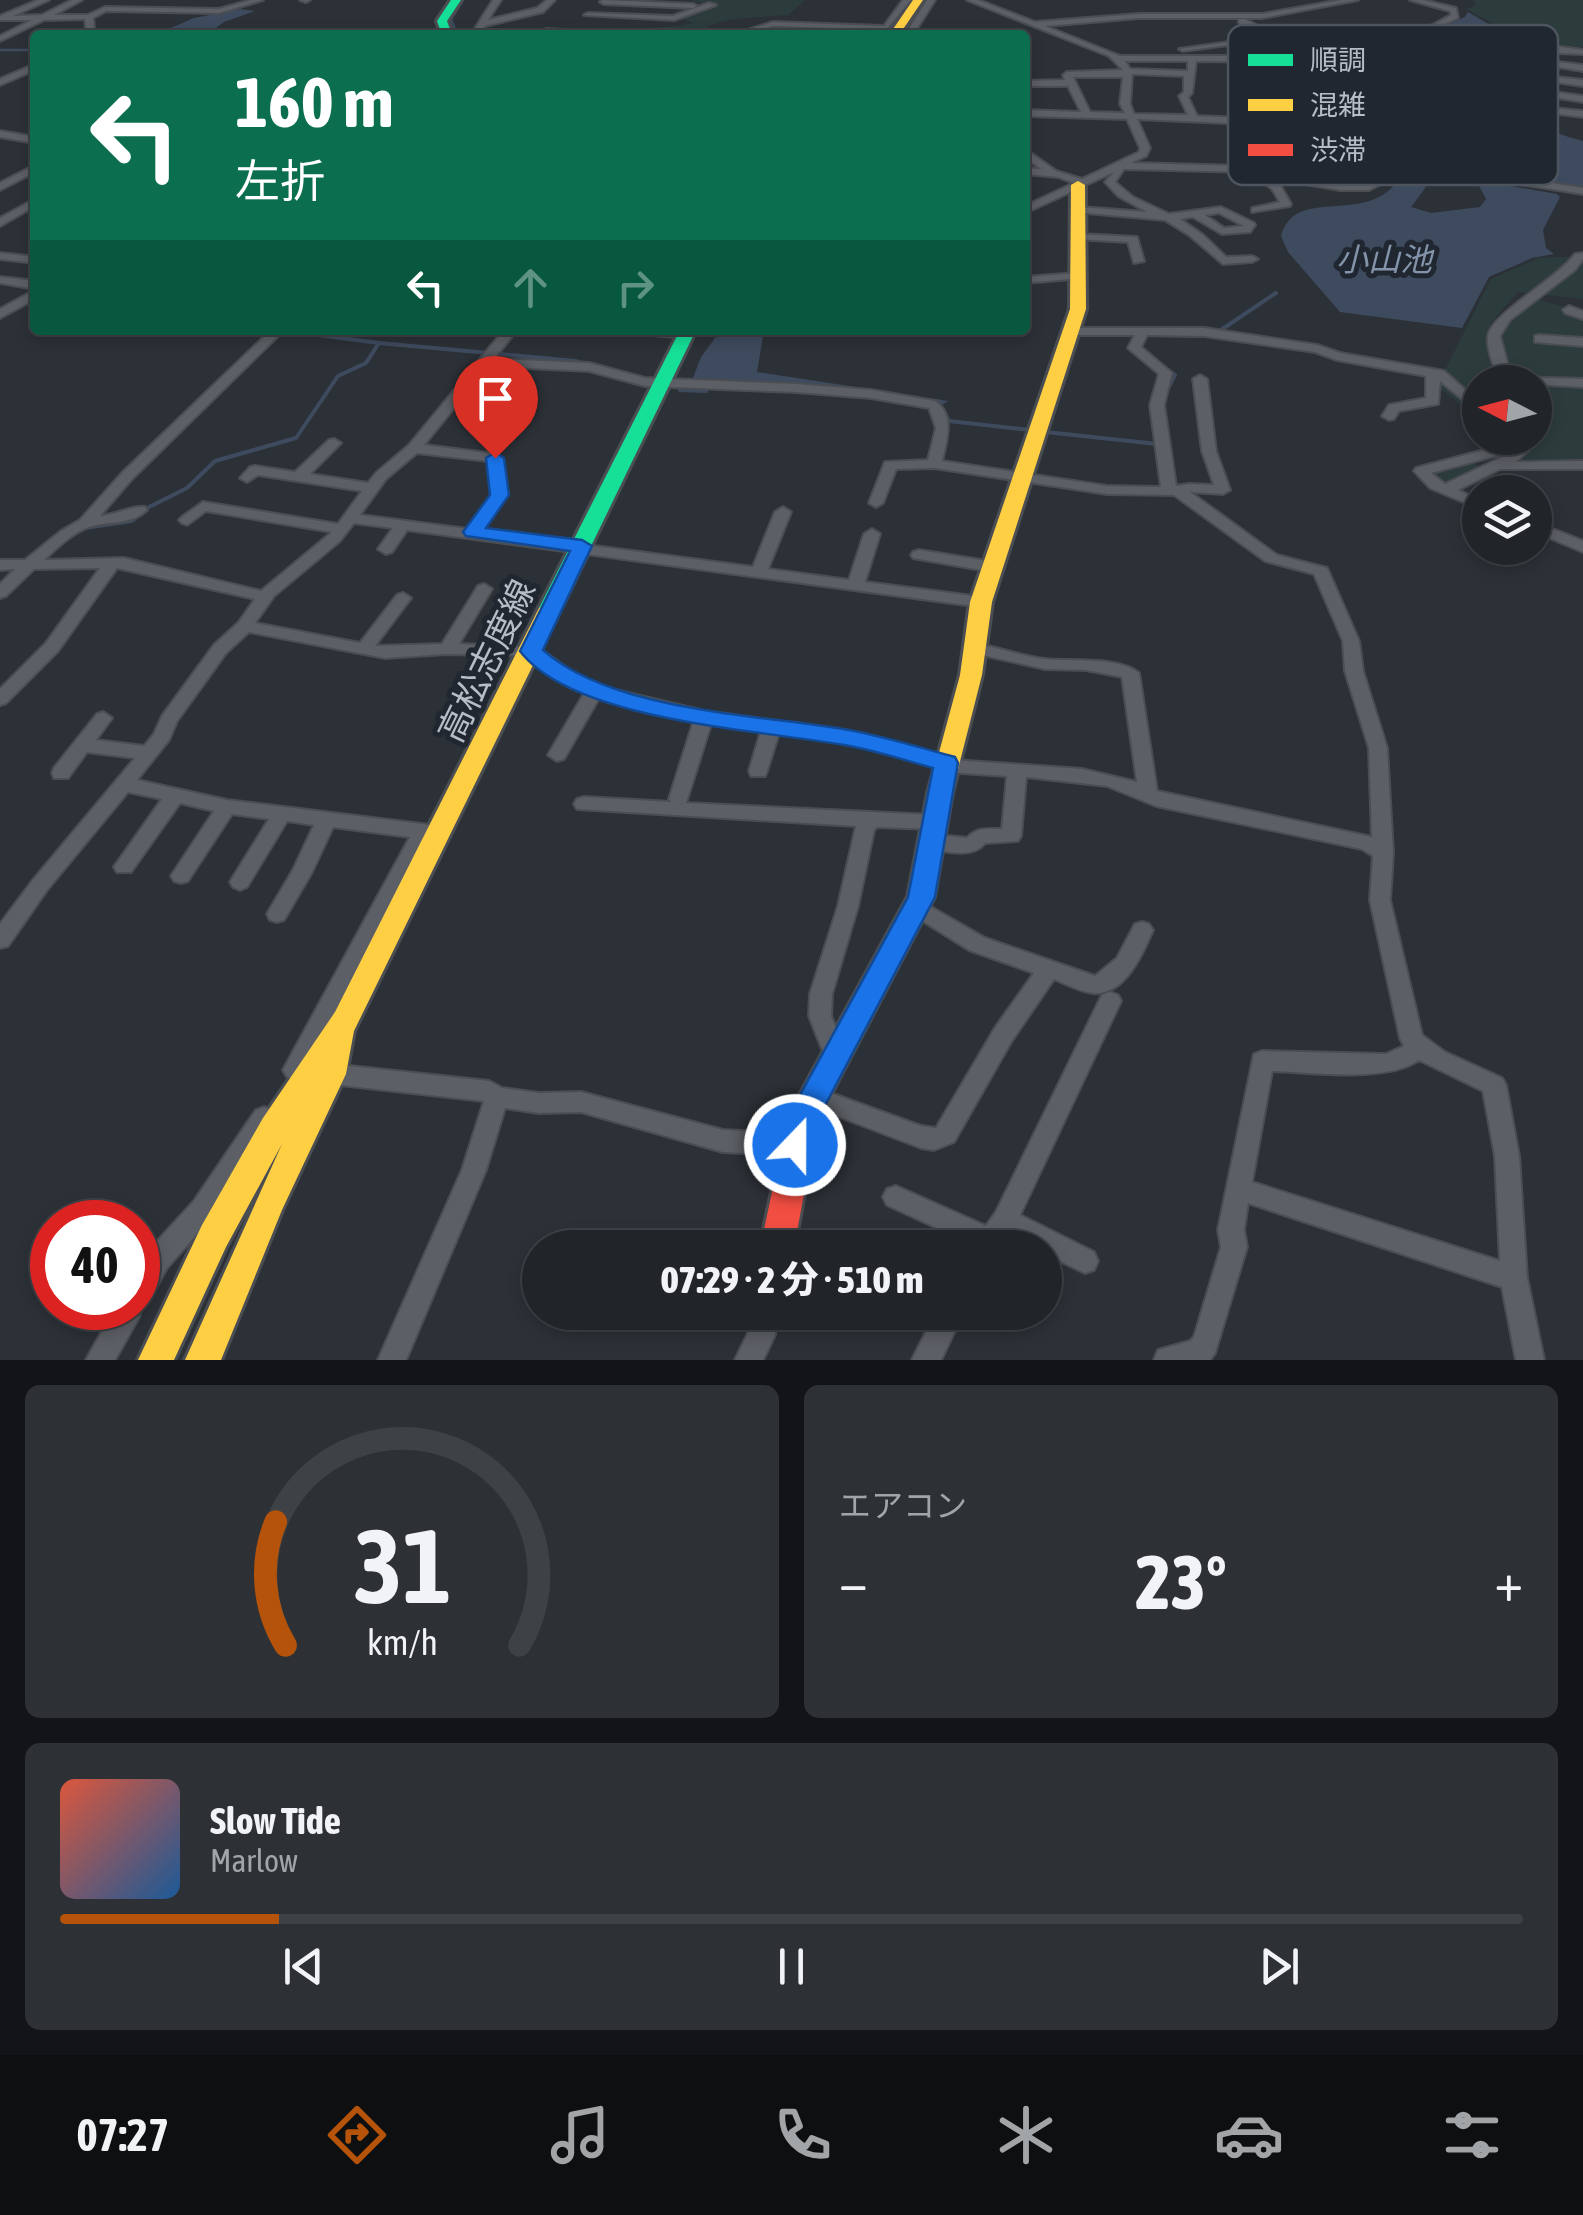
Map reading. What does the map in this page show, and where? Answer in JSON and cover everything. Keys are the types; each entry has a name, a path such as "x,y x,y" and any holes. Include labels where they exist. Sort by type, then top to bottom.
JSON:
{"street":[{"path":"1,18 45,0"},
{"path":"0,40 78,0"},
{"path":"115,0 93,9 219,11 259,0"},
{"path":"124,0 160,4"},
{"path":"138,10 175,0"},
{"path":"335,0 364,0"},
{"path":"445,30 442,21 456,0"},
{"path":"478,30 497,0"},
{"path":"482,24 540,10 552,0"},
{"path":"889,30 907,0"},
{"path":"890,30 918,0"},
{"path":"911,30 930,0"},
{"path":"971,0 1121,58 1228,58"},
{"path":"1031,25 1139,16 1285,14 1354,0"},
{"path":"1414,0 1453,10 1454,16 1438,25"},
{"path":"547,30 553,23 579,21 605,1 693,6"},
{"path":"588,16 674,18 712,6"},
{"path":"1,18 89,17 97,10"},
{"path":"752,30 797,10"},
{"path":"1045,14 1062,22"},
{"path":"1206,16 1253,25"},
{"path":"88,30 89,17"},
{"path":"772,24 849,30"},
{"path":"1134,58 1228,45"},
{"path":"1558,49 1583,52"},
{"path":"1030,208 1143,154 1124,96 1130,85 1121,58"},
{"path":"1192,58 1188,93 1183,96 1194,118"},
{"path":"1558,65 1583,68"},
{"path":"0,82 30,68"},
{"path":"1030,78 1069,79 1128,72 1190,74"},
{"path":"1069,79 1087,116"},
{"path":"1558,81 1583,83"},
{"path":"1036,97 1045,114"},
{"path":"1558,97 1583,99"},
{"path":"1558,111 1583,114"},
{"path":"1030,113 1228,119"},
{"path":"3,137 28,141"},
{"path":"1030,157 1053,174 1080,184"},
{"path":"1116,167 1228,169"},
{"path":"1116,167 1120,170 1111,186 1198,236 1223,261 1252,259"},
{"path":"1216,169 1228,179"},
{"path":"1169,170 1174,186"},
{"path":"0,187 30,171"},
{"path":"1030,175 1053,174"},
{"path":"0,175 30,177"},
{"path":"780,1230 795,1145 814,1097 917,907 946,764 971,676 980,602 1078,309 1080,184"},
{"path":"1273,185 1340,194"},
{"path":"1345,185 1373,185"},
{"path":"1546,185 1583,191"},
{"path":"1256,210 1286,204 1276,187"},
{"path":"0,222 30,207"},
{"path":"1080,210 1165,216 1196,214"},
{"path":"1079,237 1133,240 1141,256"},
{"path":"0,256 30,257"},
{"path":"1501,365 1494,338 1496,327 1526,300 1539,297 1572,272 1579,256 1583,256"},
{"path":"1030,280 1078,276"},
{"path":"0,280 30,284"},
{"path":"0,314 7,305"},
{"path":"1071,331 1204,332 1296,345 1351,359 1433,372 1462,395"},
{"path":"1143,332 1134,348 1137,354 1166,373 1157,405 1173,492 1271,558 1321,571 1351,641 1354,671 1378,748 1383,853 1380,900 1410,1038 1417,1050 1476,1073 1494,1085 1507,1156 1514,1278 1530,1360"},
{"path":"86,523 127,476 273,335"},
{"path":"3,932 149,754 202,671 245,626 266,597 347,524 389,467 414,448 507,335"},
{"name":"高松志度線","path":"156,1360 214,1236 256,1159 311,1066 344,1020 432,832 531,651 686,335"},
{"path":"1539,339 1583,342"},
{"path":"488,358 589,367 644,382 871,394 935,405 942,428 934,450 934,464"},
{"path":"1389,416 1394,408 1433,401 1433,372"},
{"path":"876,502 890,465 934,464 1108,490 1223,490 1209,452 1200,378"},
{"path":"1552,383 1583,384"},
{"path":"298,477 334,442"},
{"path":"414,448 495,458 500,495 473,532"},
{"path":"1462,497 1425,478 1420,471 1482,455"},
{"path":"1445,490 1517,455"},
{"path":"1500,466 1583,465"},
{"path":"246,478 255,470 373,488"},
{"path":"188,520 203,506 347,524 404,524 980,602"},
{"path":"0,593 37,564 67,532 86,523 124,518 140,510"},
{"path":"759,571 782,512"},
{"path":"386,549 404,524"},
{"path":"856,584 872,534"},
{"path":"1552,534 1583,546"},
{"path":"919,555 992,567"},
{"path":"0,565 112,563 154,567 266,597"},
{"path":"0,699 52,646 112,563"},
{"path":"446,649 484,588"},
{"path":"363,650 403,598"},
{"path":"245,626 384,653 446,649 531,651 576,683 704,717 847,737 946,764 1132,785 1156,799 1368,844 1383,853"},
{"path":"974,648 1045,664 1086,665 1130,673 1148,794"},
{"path":"557,755 595,690"},
{"path":"678,799 704,717"},
{"path":"61,773 103,718"},
{"path":"758,771 771,729"},
{"path":"82,745 149,754"},
{"path":"584,804 872,820 932,832 972,846 980,836 1010,836 1017,771"},
{"path":"124,784 226,807 432,832 303,1058 203,1209 160,1257"},
{"path":"124,867 174,796"},
{"path":"181,876 226,807"},
{"path":"240,882 281,815"},
{"path":"277,914 327,818"},
{"path":"836,1057 820,1016 820,994 848,906 866,828 872,820"},
{"path":"917,907 977,944 1095,985 1110,981 1132,955 1142,930"},
{"path":"814,1097 921,1137 934,1139 944,1135 1002,1036 1049,969"},
{"path":"997,1230 1110,1001"},
{"name":"高松志度線","path":"203,1360 267,1207 331,1074 344,1020"},
{"path":"1168,1360 1198,1353 1205,1344 1234,1247 1231,1230 1262,1061 1386,1064 1400,1061 1417,1050"},
{"path":"331,1074 489,1091 496,1097 540,1103 582,1102 722,1142 795,1145"},
{"path":"392,1360 474,1170 496,1097"},
{"path":"1239,1189 1514,1278"},
{"path":"896,1197 979,1230"},
{"path":"1062,1255 1085,1261"},
{"path":"100,1360 117,1330"},
{"path":"758,1356 762,1330"},
{"path":"926,1360 942,1330"}],"shaded area":[{"path":"690,0 805,0 788,15 732,19 704,30 641,30 693,23 682,18 714,6"},
{"path":"1473,0 1583,0 1583,47 1558,45 1558,25 1496,25 1466,9 1476,5"},
{"path":"1583,256 1583,299 1518,292 1490,324 1493,365 1462,365 1462,406 1437,386 1491,279 1539,258"},
{"path":"1533,298 1583,312 1583,462 1545,463 1462,475 1462,480 1442,487 1425,471 1471,462 1478,466 1522,460 1526,455 1552,455 1552,365 1506,365 1497,339 1498,328"}],"water":[{"path":"240,9 255,11 213,30 166,30 194,18"},
{"path":"1468,12 1490,25 1446,25"},
{"path":"1558,134 1583,141 1583,187 1558,183"},
{"name":"小山池","path":"1393,185 1423,185 1426,187 1411,207 1431,213 1480,207 1486,199 1479,185 1505,185 1557,194 1560,197 1543,230 1546,248 1554,254 1532,258 1489,277 1462,328 1340,312 1288,252 1281,236 1289,220 1302,212 1370,201"},
{"path":"717,335 763,335 757,372 948,401 942,405 693,378 701,357"}],"waterway":[{"path":"455,30 451,19 463,0"},
{"path":"0,50 30,50"},
{"path":"1218,332 1276,293"},
{"path":"319,335 379,343"},
{"path":"1149,335 1206,336"},
{"path":"85,528 132,521 147,508 187,488 215,461 296,438 338,376 366,363 379,343"},
{"path":"379,343 575,361 616,371"},
{"path":"1163,367 1175,375 1166,392"},
{"path":"680,390 706,391"},
{"path":"938,401 949,421 1030,430"},
{"path":"1046,432 1157,444"}],"traffic: fast":[{"path":"445,30 442,21 456,0"},
{"path":"550,608 686,335"}],"traffic: slow":[{"path":"897,30 918,0"},
{"path":"940,793 971,675 981,602 1078,309 1078,185"},
{"path":"156,1360 214,1236 274,1128 345,1020 550,608"},
{"path":"203,1360 267,1207 331,1074 341,1035"}],"traffic: jam":[{"path":"781,1230 803,1117 921,897 940,793"}],"route":[{"path":"495,458 500,495 473,532 582,546 531,651 543,662 576,683 606,694 771,729 847,737 946,763 922,897 804,1117 795,1145"}]}
